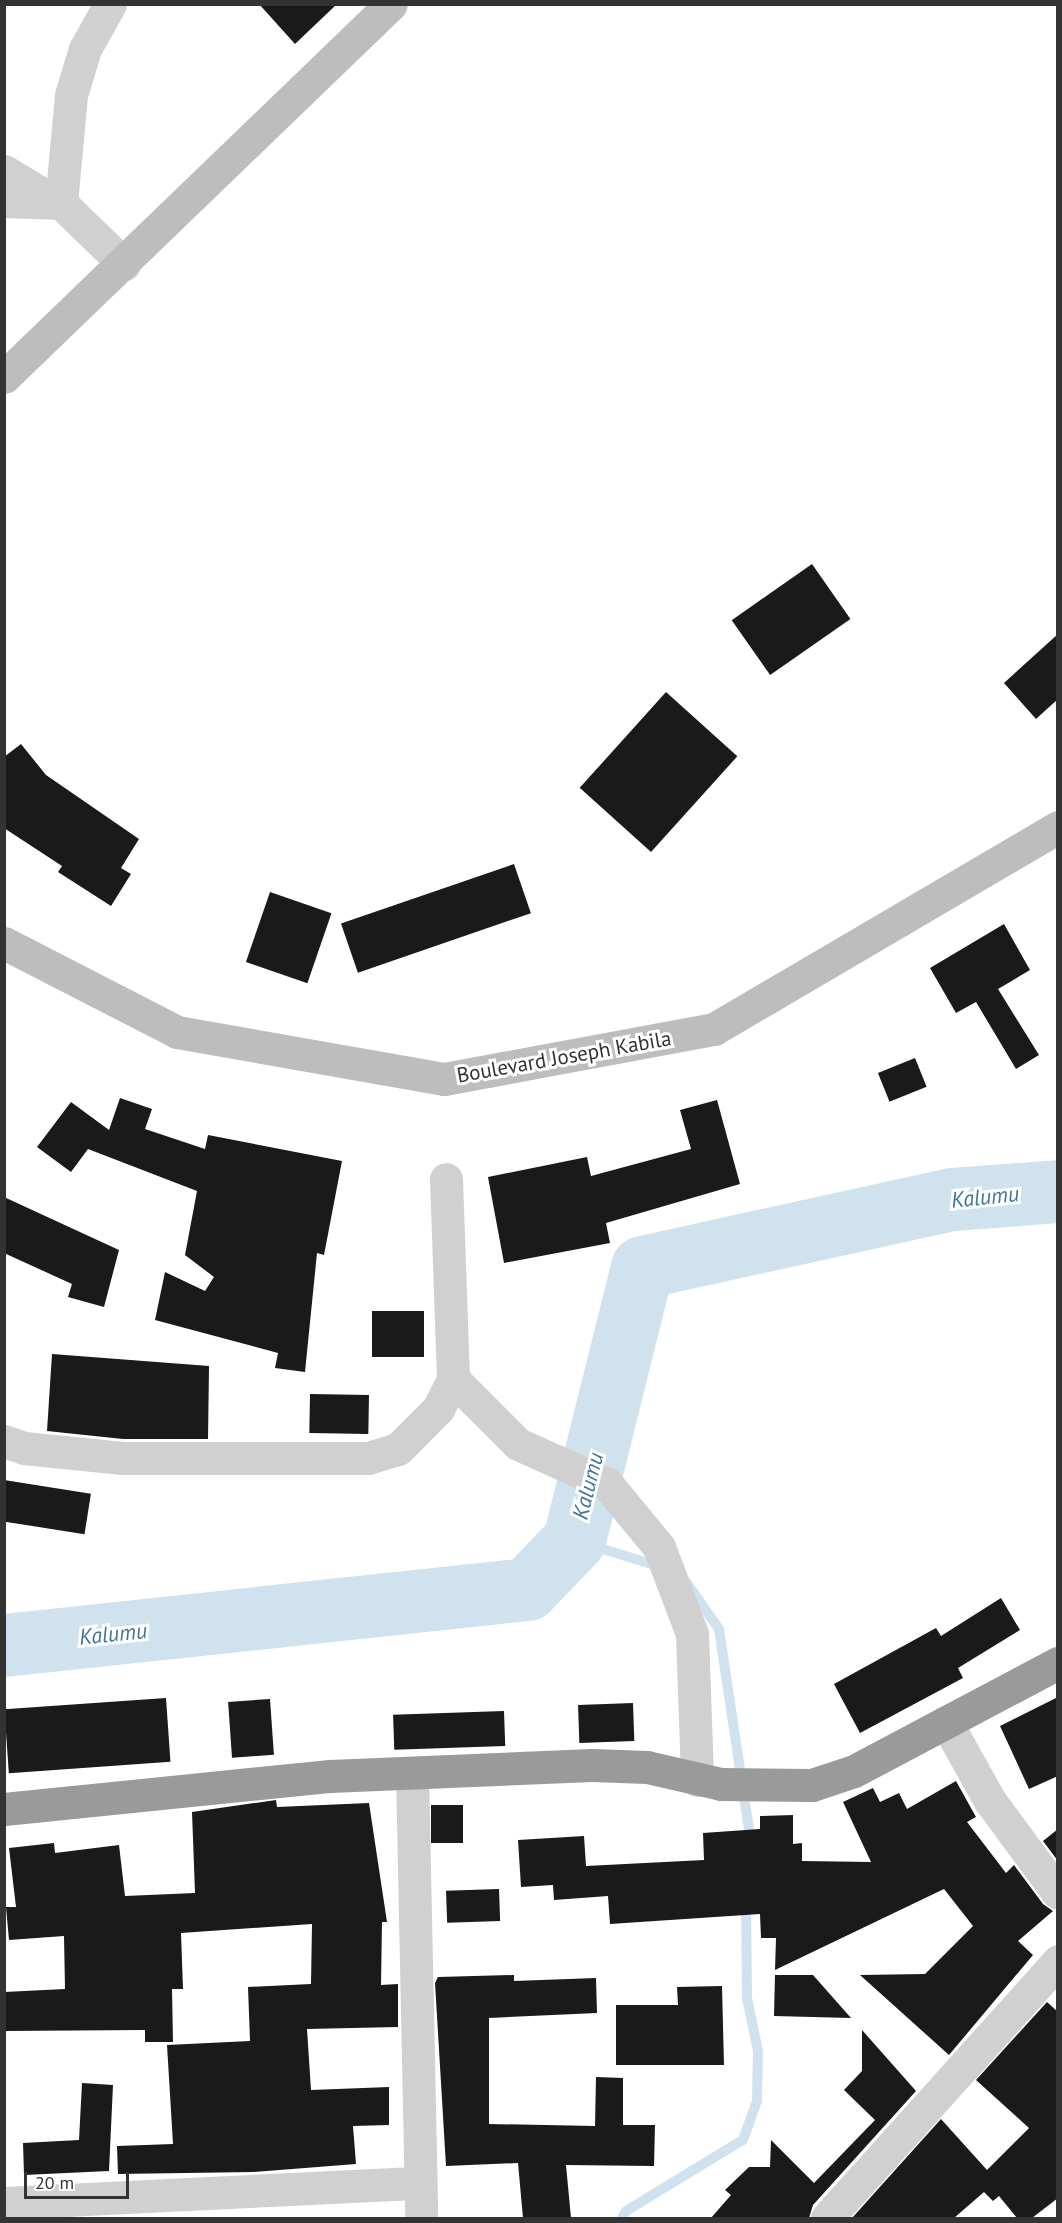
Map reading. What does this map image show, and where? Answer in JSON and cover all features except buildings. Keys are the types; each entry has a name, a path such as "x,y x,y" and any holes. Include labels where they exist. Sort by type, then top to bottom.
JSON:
{"highway":[{"path":"4,1809 282,1780 592,1765 647,1767 709,1782 772,1788 812,1785 854,1771 1058,1663"}],"main road":[{"path":"4,377 124,264 391,4"},
{"name":"Boulevard Joseph Kabila","path":"4,943 177,1032 444,1079 714,1029 1058,827"}],"street":[{"path":"56,202 71,95 85,49 110,4"},
{"path":"4,171 56,202 124,264"},
{"path":"4,201 56,202"},
{"path":"4,1441 24,1448 122,1458 368,1458 398,1449 438,1409 453,1379 446,1179"},
{"path":"453,1379 500,1430 538,1457 607,1484 659,1547 681,1597 692,1634 709,1782"},
{"path":"946,1722 990,1801 1058,1893"},
{"path":"412,1773 422,2218"},
{"path":"827,2218 1058,1961"},
{"path":"4,2203 420,2184"}],"waterway":[{"name":"Kalumu","path":"4,1645 527,1589 574,1540 642,1267 952,1199 1058,1191"},
{"path":"574,1540 661,1567"},
{"path":"686,1582 719,1629 751,1842"},
{"path":"622,2218 626,2211 743,2140 757,2101 758,2051 747,1998 746,1902"}]}
